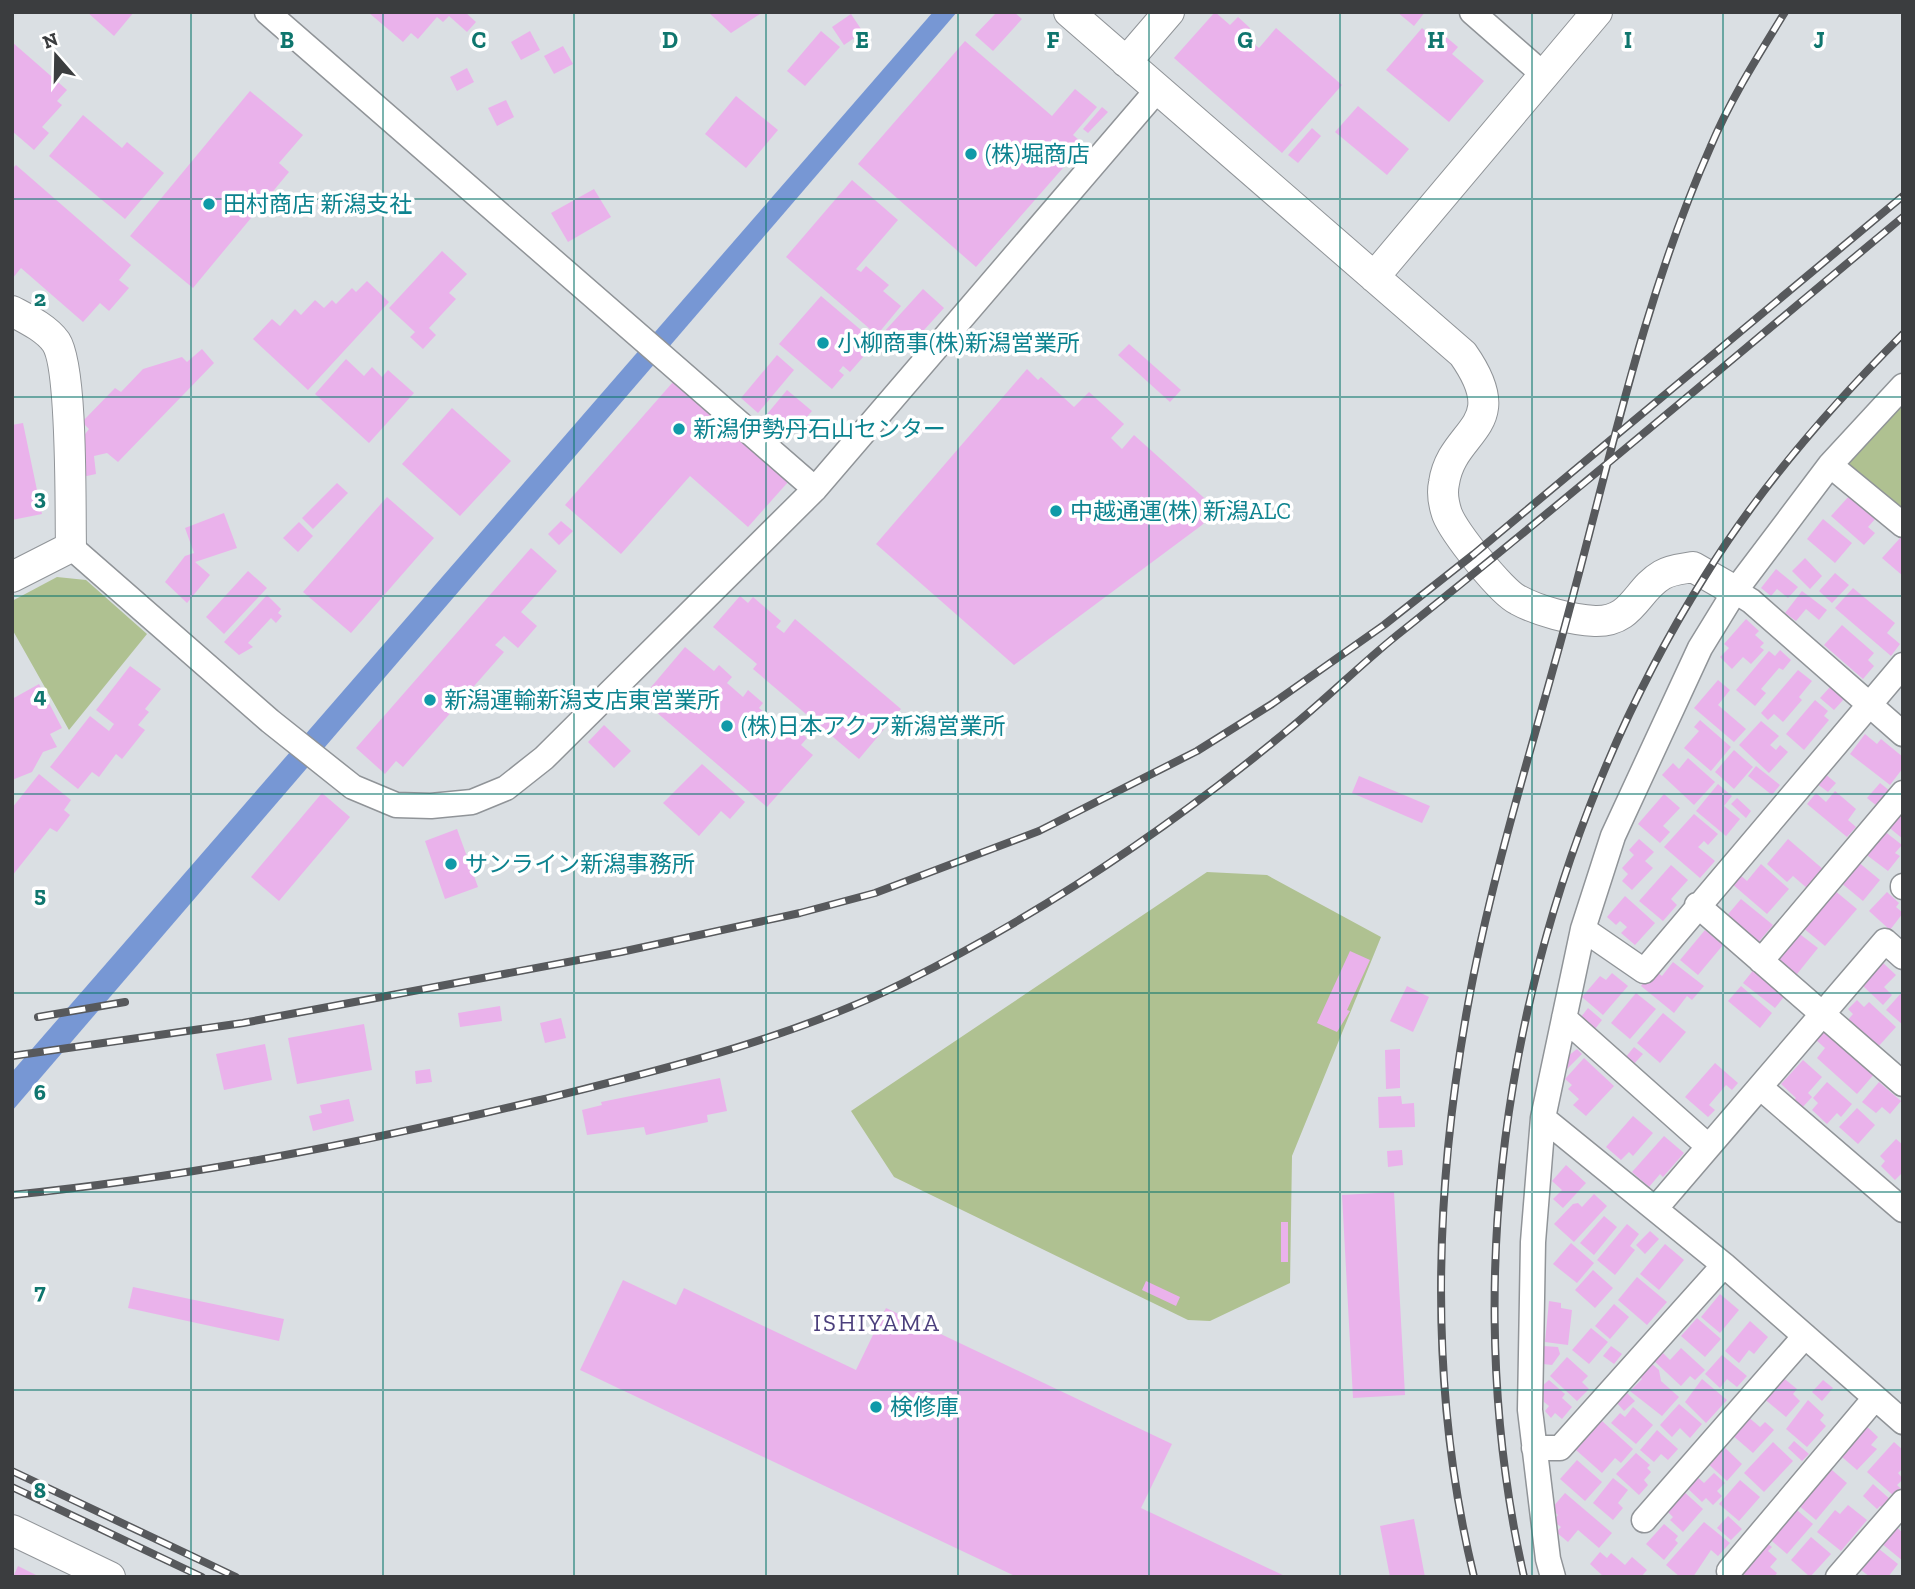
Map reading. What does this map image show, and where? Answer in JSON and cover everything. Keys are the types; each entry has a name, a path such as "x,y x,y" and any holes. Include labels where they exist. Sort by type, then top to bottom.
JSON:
{"street":[{"path":"267,12 815,489"},
{"path":"1069,12 1374,276 1463,355 1477,373 1482,390 1481,419 1450,466 1444,481 1444,497 1447,514 1455,528 1515,599 1581,618 1607,620 1629,611 1662,575 1693,568 1751,601 1903,734"},
{"path":"1126,62 1169,12"},
{"path":"1472,12 1544,75"},
{"path":"1374,276 1597,12"},
{"path":"12,311 47,332 58,344 67,391 71,547 270,721 353,788 396,805 431,806 472,802 506,788 544,758 815,489 1158,89"},
{"path":"1553,1577 1548,1559 1530,1410 1533,1242 1543,1118 1583,929 1612,836 1700,648 1735,591 1830,465 1903,386"},
{"path":"1830,465 1903,525"},
{"path":"12,577 71,547"},
{"path":"1583,929 1644,971 1903,664"},
{"path":"1761,961 1903,793"},
{"path":"1697,905 1903,1084"},
{"path":"1656,1208 1885,941 1903,957"},
{"path":"1564,1018 1708,1146"},
{"path":"1761,1087 1903,1210"},
{"path":"1543,1118 1724,1265 1903,1422"},
{"path":"1534,1448 1560,1448 1724,1265"},
{"path":"1644,1520 1805,1336"},
{"path":"1729,1571 1875,1398"},
{"path":"1838,1577 1903,1502"},
{"path":"12,1530 109,1576"}],"green space":[{"path":"1903,403 1903,520 1841,469"},
{"path":"57,577 86,580 147,634 69,730 12,629 12,601"},
{"path":"1207,872 1267,875 1381,937 1292,1156 1290,1283 1210,1321 1188,1320 894,1177 851,1111"}],"water":[{"path":"933,12 957,12 12,1111 12,1072"}],"building":[{"path":"87,12 134,12 114,36"},
{"path":"368,12 465,12 476,22 467,32 449,16 443,22 437,17 418,39 411,33 403,42"},
{"path":"708,12 763,12 731,33"},
{"path":"997,12 1014,12 1022,19 993,51 975,35"},
{"path":"1215,12 1230,25 1238,17 1250,28 1244,36 1259,48 1276,28 1342,85 1282,153 1174,58"},
{"path":"1397,12 1425,12 1414,26"},
{"path":"851,14 863,32 844,45 832,27"},
{"path":"1422,28 1433,38 1439,31 1458,47 1452,54 1484,81 1449,122 1386,70"},
{"path":"530,31 540,50 521,60 511,42"},
{"path":"821,31 840,47 805,86 787,71"},
{"name":"(株)堀商店","path":"965,41 1052,116 1075,89 1097,107 1073,135 1084,144 976,267 858,164"},
{"path":"12,42 67,90 57,101 62,105 42,127 49,133 34,150 12,131"},
{"path":"563,46 573,64 554,74 544,56"},
{"path":"467,68 474,82 457,91 450,77"},
{"name":"田村商店 新潟支社","path":"250,91 303,135 279,163 289,172 193,288 130,236"},
{"path":"736,96 778,130 746,168 705,134"},
{"path":"506,100 514,117 497,126 488,108"},
{"path":"1358,106 1409,149 1387,175 1335,132"},
{"path":"1102,107 1108,112 1088,133 1083,129"},
{"path":"83,115 122,148 127,142 164,173 125,219 49,156"},
{"path":"1312,128 1321,136 1298,163 1288,155"},
{"path":"16,165 131,265 119,280 129,288 109,311 100,303 83,322 21,268 12,279 12,169"},
{"path":"852,180 898,220 856,269 861,272 866,266 889,285 883,291 901,306 877,335 786,257"},
{"path":"594,189 611,217 568,242 551,213"},
{"path":"442,251 467,274 449,293 456,299 429,328 436,335 423,349 410,337 415,332 389,308"},
{"path":"367,281 389,302 308,390 253,339 272,319 280,326 295,309 301,315 315,300 324,308 332,300 336,304 352,288 356,292"},
{"path":"923,289 944,308 904,352 883,333"},
{"name":"小柳商事(株)新潟営業所","path":"821,296 868,336 864,342 871,348 850,372 843,366 839,371 844,375 832,389 779,344"},
{"path":"1129,344 1181,390 1170,402 1118,355"},
{"path":"202,349 214,363 118,462 107,453 94,456 96,474 82,477 82,438 89,429 82,422 115,388 121,392 143,369 182,357 187,362"},
{"path":"777,355 794,370 758,413 741,398"},
{"path":"346,359 364,376 372,367 382,377 388,370 414,393 369,443 315,394"},
{"name":"中越通運(株) 新潟ALC","path":"1027,369 1038,380 1041,377 1074,407 1089,392 1124,424 1111,438 1122,449 1134,435 1212,505 1202,517 1206,521 1202,525 1014,665 876,544"},
{"name":"新潟伊勢丹石山センター","path":"673,382 788,482 748,527 690,476 621,554 565,505"},
{"path":"787,390 812,411 805,419 811,424 804,433 798,428 789,440 763,419"},
{"path":"452,408 511,461 460,516 402,464"},
{"path":"23,423 42,514 12,520 12,425"},
{"path":"337,483 348,493 313,529 302,518"},
{"path":"1850,495 1876,518 1868,527 1875,533 1864,545 1831,516"},
{"path":"387,497 434,538 351,633 303,592"},
{"path":"224,513 237,548 195,562 210,575 187,603 165,582 185,556 194,553 185,528"},
{"path":"1823,519 1852,543 1835,563 1807,539"},
{"path":"561,521 573,531 559,545 548,534"},
{"path":"299,522 313,536 298,552 283,538"},
{"path":"1901,537 1903,539 1903,576 1882,558"},
{"name":"新潟運輸新潟支店東営業所","path":"531,548 557,571 521,612 537,626 518,648 504,636 495,645 504,652 403,767 396,761 385,774 356,748"},
{"path":"1805,558 1822,576 1810,589 1792,571"},
{"path":"1776,569 1798,587 1788,598 1777,589 1771,596 1761,588"},
{"path":"248,571 267,588 224,634 206,617"},
{"path":"1835,573 1849,585 1832,603 1819,591"},
{"path":"1853,588 1895,623 1887,633 1900,644 1891,656 1835,608"},
{"path":"1802,591 1827,610 1819,620 1806,609 1796,621 1785,613"},
{"path":"267,595 281,609 278,613 282,616 276,623 271,618 248,643 253,647 239,655 224,642"},
{"path":"740,596 748,603 753,597 781,621 776,627 784,633 795,619 901,709 859,759 753,669 757,664 713,627"},
{"path":"1746,619 1759,631 1755,635 1764,643 1760,647 1764,650 1751,664 1743,657 1732,669 1720,657 1729,648 1724,644"},
{"path":"1842,625 1874,653 1868,660 1874,666 1863,679 1824,645"},
{"name":"(株)日本アクア新潟営業所","path":"685,647 714,671 719,665 732,677 727,683 743,697 748,690 763,703 759,708 784,729 790,724 807,738 801,745 813,755 767,807 641,699"},
{"path":"1780,650 1791,660 1783,670 1779,668 1761,689 1766,693 1755,706 1736,690 1769,651 1775,656"},
{"path":"130,666 161,689 145,709 149,712 138,725 145,730 122,759 116,754 99,777 92,772 78,789 50,767 90,716 109,731 114,724 96,710"},
{"path":"1798,670 1812,681 1799,697 1802,700 1783,722 1774,714 1768,720 1761,713"},
{"path":"1718,680 1730,690 1718,705 1746,729 1734,742 1694,708"},
{"path":"39,684 62,728 50,734 57,747 43,752 32,772 12,780 12,699"},
{"path":"1830,687 1844,699 1834,710 1820,698"},
{"path":"1815,700 1828,711 1824,716 1829,720 1804,750 1786,734"},
{"path":"1700,720 1731,747 1711,771 1684,748 1699,731 1694,727"},
{"path":"1761,721 1779,736 1770,745 1776,750 1780,745 1788,752 1769,773 1739,745"},
{"path":"604,725 631,751 614,768 588,742"},
{"path":"1865,734 1877,744 1881,739 1903,757 1903,768 1890,785 1850,754"},
{"path":"1734,750 1753,767 1734,789 1715,772"},
{"path":"1688,758 1715,782 1694,805 1662,775 1673,763 1679,769"},
{"path":"702,764 745,802 730,819 721,811 699,836 663,803"},
{"path":"1756,766 1780,785 1772,795 1748,776"},
{"path":"1824,773 1836,783 1828,792 1816,783"},
{"path":"39,774 71,800 64,810 70,815 57,832 50,828 12,876 12,808"},
{"path":"1359,776 1430,806 1422,823 1352,793"},
{"path":"1880,783 1890,791 1877,806 1867,798"},
{"path":"1718,784 1732,796 1724,806 1740,819 1726,836 1696,811"},
{"path":"1835,791 1856,809 1848,820 1856,827 1847,837 1807,804 1816,793 1826,802"},
{"path":"322,793 350,817 279,901 251,877"},
{"path":"1664,794 1680,808 1663,826 1670,832 1660,843 1638,824"},
{"path":"1737,798 1751,811 1746,818 1731,804"},
{"path":"1903,804 1903,839 1886,825"},
{"path":"1694,814 1718,834 1708,845 1704,841 1698,847 1715,861 1700,878 1664,847"},
{"name":"サンライン新潟事務所","path":"457,829 478,887 445,899 425,841"},
{"path":"1883,830 1902,845 1895,853 1900,856 1888,871 1864,853"},
{"path":"1639,839 1654,852 1645,861 1653,868 1632,890 1622,881 1628,874 1622,868 1634,855 1629,850"},
{"path":"1788,839 1824,870 1808,889 1793,876 1787,882 1767,864"},
{"path":"1857,861 1880,880 1863,901 1840,882"},
{"path":"1761,864 1789,889 1767,914 1731,883 1739,874 1747,881"},
{"path":"1671,865 1688,880 1671,899 1677,905 1663,921 1639,901"},
{"path":"1834,890 1857,909 1825,946 1802,927"},
{"path":"1887,892 1899,903 1896,907 1903,913 1890,930 1869,911"},
{"path":"1625,896 1655,923 1635,945 1621,933 1627,927 1620,921 1616,925 1607,917"},
{"path":"1741,899 1773,925 1756,945 1724,919"},
{"path":"1705,930 1723,945 1698,975 1680,960"},
{"path":"1797,932 1818,948 1793,979 1772,962"},
{"path":"1350,951 1370,960 1347,1010 1350,1011 1337,1032 1317,1023"},
{"path":"1673,962 1704,986 1692,1000 1687,996 1674,1013 1641,986 1645,980 1649,984 1658,973 1662,976"},
{"path":"1882,962 1896,975 1884,987 1892,995 1883,1005 1861,984"},
{"path":"1755,968 1787,993 1775,1008 1743,983"},
{"path":"1612,973 1628,986 1603,1015 1582,997 1600,976 1606,980"},
{"path":"1407,986 1429,997 1413,1032 1390,1021"},
{"path":"1741,986 1772,1013 1760,1028 1728,1001"},
{"path":"1903,991 1903,1025 1886,1010"},
{"path":"1636,993 1656,1009 1630,1039 1611,1023"},
{"path":"1857,1000 1864,1007 1869,1002 1896,1027 1877,1048 1847,1021 1853,1014 1848,1009"},
{"path":"500,1006 502,1021 460,1027 458,1013"},
{"path":"1588,1008 1602,1020 1595,1029 1581,1017"},
{"path":"1663,1013 1686,1032 1660,1063 1637,1043"},
{"path":"561,1018 566,1038 545,1043 540,1023"},
{"path":"364,1024 372,1070 297,1084 288,1038"},
{"path":"1824,1031 1876,1072 1857,1094 1817,1058 1825,1048 1816,1040"},
{"path":"265,1044 272,1080 224,1090 216,1054"},
{"path":"1634,1047 1643,1054 1633,1065 1625,1058"},
{"path":"1400,1049 1400,1088 1386,1089 1385,1050"},
{"path":"1577,1049 1582,1054 1566,1070 1568,1056"},
{"path":"1584,1058 1614,1086 1586,1116 1573,1105 1579,1099 1568,1089 1572,1085 1565,1079"},
{"path":"1803,1060 1822,1077 1808,1093 1812,1097 1800,1110 1792,1103 1796,1098 1781,1084"},
{"path":"1715,1063 1738,1083 1732,1090 1726,1085 1709,1105 1715,1110 1708,1117 1685,1097"},
{"path":"430,1069 432,1082 416,1084 415,1071"},
{"path":"720,1078 727,1111 707,1115 708,1122 646,1135 644,1127 587,1135 582,1110 602,1105 601,1102"},
{"path":"1827,1082 1852,1104 1841,1117 1837,1113 1827,1124 1812,1110 1818,1103 1813,1098"},
{"path":"1879,1082 1901,1101 1890,1114 1882,1107 1876,1113 1862,1102"},
{"path":"1401,1096 1402,1104 1414,1103 1415,1127 1379,1128 1378,1097"},
{"path":"349,1099 354,1121 313,1131 309,1116 322,1113 320,1105"},
{"path":"1857,1108 1875,1125 1858,1144 1839,1127"},
{"path":"1633,1116 1653,1133 1633,1156 1629,1152 1621,1160 1606,1147"},
{"path":"1664,1136 1684,1153 1663,1177 1660,1174 1649,1187 1632,1172"},
{"path":"1896,1139 1903,1145 1903,1172 1895,1180 1881,1166 1885,1161 1880,1156"},
{"path":"1402,1150 1403,1165 1388,1167 1387,1151"},
{"path":"1566,1165 1586,1183 1563,1208 1553,1199 1562,1190 1552,1181"},
{"path":"1394,1192 1405,1395 1353,1398 1342,1195"},
{"path":"1594,1194 1607,1206 1574,1242 1554,1224 1573,1204 1578,1203 1582,1207"},
{"path":"1604,1216 1617,1227 1594,1255 1580,1243"},
{"path":"1281,1222 1288,1222 1288,1262 1281,1262"},
{"path":"1627,1224 1639,1234 1630,1246 1635,1250 1615,1275 1597,1260"},
{"path":"1650,1231 1659,1239 1645,1254 1636,1245"},
{"path":"1571,1243 1594,1263 1577,1283 1553,1264"},
{"path":"1665,1244 1684,1260 1659,1290 1640,1274"},
{"path":"1593,1270 1613,1288 1595,1308 1575,1290"},
{"path":"1637,1277 1667,1302 1647,1325 1618,1300"},
{"name":"検修庫","path":"623,1280 676,1305 684,1288 856,1370 886,1308 1172,1444 1141,1508 1287,1577 1017,1577 580,1370"},
{"path":"1146,1281 1180,1297 1176,1306 1142,1290"},
{"path":"133,1287 284,1319 279,1341 128,1308"},
{"path":"1720,1294 1739,1310 1720,1333 1701,1317"},
{"path":"1549,1301 1561,1303 1561,1308 1572,1310 1568,1345 1545,1342"},
{"path":"1614,1304 1629,1317 1610,1339 1595,1326"},
{"path":"1697,1318 1721,1339 1705,1357 1681,1336"},
{"path":"1750,1321 1768,1337 1754,1354 1749,1350 1739,1363 1725,1351"},
{"path":"1591,1328 1608,1342 1589,1364 1572,1350"},
{"path":"1543,1346 1558,1347 1560,1354 1552,1365 1543,1364"},
{"path":"1611,1346 1622,1354 1614,1364 1603,1356"},
{"path":"1681,1348 1705,1370 1695,1380 1690,1376 1681,1386 1652,1359 1660,1350 1670,1360"},
{"path":"1722,1355 1747,1376 1737,1387 1727,1379 1720,1388 1705,1374"},
{"path":"1567,1357 1588,1376 1582,1382 1589,1389 1577,1401 1550,1376"},
{"path":"1650,1362 1659,1370 1661,1381 1679,1397 1662,1416 1630,1391 1642,1379 1638,1375"},
{"path":"1781,1376 1797,1389 1793,1394 1800,1401 1786,1417 1762,1397"},
{"path":"1702,1379 1727,1400 1706,1423 1685,1402"},
{"path":"1549,1380 1565,1394 1562,1398 1572,1407 1562,1419 1555,1413 1551,1418 1545,1411 1549,1406 1544,1402 1542,1386"},
{"path":"1823,1380 1833,1388 1822,1401 1812,1392"},
{"path":"1626,1392 1635,1401 1624,1411 1616,1402"},
{"path":"1808,1400 1824,1415 1820,1420 1826,1426 1807,1447 1786,1429"},
{"path":"1679,1404 1702,1424 1690,1438 1680,1428 1672,1437 1660,1425"},
{"path":"1633,1407 1653,1425 1636,1444 1611,1423 1620,1413 1625,1417"},
{"path":"1747,1416 1760,1427 1765,1422 1774,1430 1753,1453 1731,1434"},
{"path":"1602,1421 1633,1449 1621,1463 1615,1458 1602,1473 1576,1450"},
{"path":"1862,1422 1878,1437 1871,1445 1877,1449 1857,1470 1842,1457 1849,1450 1843,1444"},
{"path":"1657,1430 1678,1449 1668,1460 1661,1454 1654,1462 1640,1450"},
{"path":"1794,1441 1809,1454 1802,1461 1788,1448"},
{"path":"1773,1442 1793,1461 1764,1492 1744,1473"},
{"path":"1894,1442 1903,1450 1903,1468 1898,1473 1903,1479 1897,1485 1901,1489 1895,1497 1867,1472"},
{"path":"1721,1444 1742,1464 1727,1481 1705,1461"},
{"path":"1636,1453 1650,1465 1647,1468 1651,1472 1644,1480 1648,1485 1639,1495 1616,1474"},
{"path":"1577,1460 1602,1482 1585,1501 1560,1479"},
{"path":"1825,1464 1847,1483 1816,1520 1797,1504"},
{"path":"1714,1473 1725,1483 1717,1491 1722,1496 1713,1505 1706,1498 1702,1502 1685,1486 1695,1475 1704,1483"},
{"path":"1613,1478 1628,1490 1618,1503 1623,1508 1613,1520 1593,1503"},
{"path":"1740,1480 1760,1497 1739,1521 1719,1504"},
{"path":"1873,1484 1891,1500 1884,1508 1880,1506 1877,1509 1863,1496"},
{"path":"1681,1489 1703,1509 1683,1532 1670,1520 1673,1517 1664,1508"},
{"path":"1565,1493 1612,1533 1599,1548 1578,1530 1568,1542 1556,1532 1561,1527 1553,1521 1558,1515 1551,1509"},
{"path":"1791,1505 1813,1524 1787,1554 1765,1535"},
{"path":"1848,1505 1867,1520 1841,1551 1817,1532 1835,1510 1840,1514"},
{"path":"1728,1516 1742,1529 1731,1540 1717,1528"},
{"path":"1414,1519 1425,1577 1390,1577 1380,1526"},
{"path":"1704,1522 1730,1543 1718,1556 1711,1550 1693,1577 1680,1577 1666,1565"},
{"path":"1664,1524 1678,1536 1675,1540 1678,1543 1664,1560 1646,1544"},
{"path":"1895,1526 1903,1533 1903,1561 1881,1543"},
{"path":"1811,1537 1831,1554 1810,1577 1791,1560"},
{"path":"1762,1539 1772,1547 1768,1551 1777,1559 1770,1567 1777,1573 1774,1577 1747,1577 1737,1568"},
{"path":"1879,1549 1898,1564 1888,1577 1870,1577 1861,1570"},
{"path":"1600,1552 1607,1558 1611,1553 1625,1565 1632,1557 1647,1570 1641,1577 1604,1577 1590,1564"},
{"path":"18,1566 40,1577 13,1577"}],"railway":[{"path":"1474,1577 1459,1507 1449,1437 1441,1294 1448,1151 1456,1080 1477,957 1502,852 1650,311 1688,202 1718,130 1745,78 1785,12"},
{"path":"12,1056 243,1023 621,952 800,913 875,893 1039,831 1197,751 1272,704 1384,625 1474,554 1903,196"},
{"path":"12,1195 212,1168 409,1130 540,1100 679,1064 772,1036 862,1002 956,956 1104,867 1244,766 1302,719 1382,647 1587,481 1903,217"},
{"path":"1524,1577 1502,1449 1495,1319 1500,1189 1518,1059 1548,931 1589,807 1642,688 1705,576 1749,511 1797,449 1903,334"},
{"path":"38,1017 125,1002"},
{"path":"12,1471 236,1577"},
{"path":"12,1487 202,1577"}],"place":[{"name":"(株)堀商店","path":"971,154"},
{"name":"田村商店 新潟支社","path":"209,204"},
{"name":"小柳商事(株)新潟営業所","path":"823,343"},
{"name":"新潟伊勢丹石山センター","path":"679,429"},
{"name":"中越通運(株) 新潟ALC","path":"1056,511"},
{"name":"新潟運輸新潟支店東営業所","path":"430,700"},
{"name":"(株)日本アクア新潟営業所","path":"727,726"},
{"name":"サンライン新潟事務所","path":"451,864"},
{"name":"検修庫","path":"876,1407"}],"district":[{"name":"ISHIYAMA","path":"877,1323"}]}
